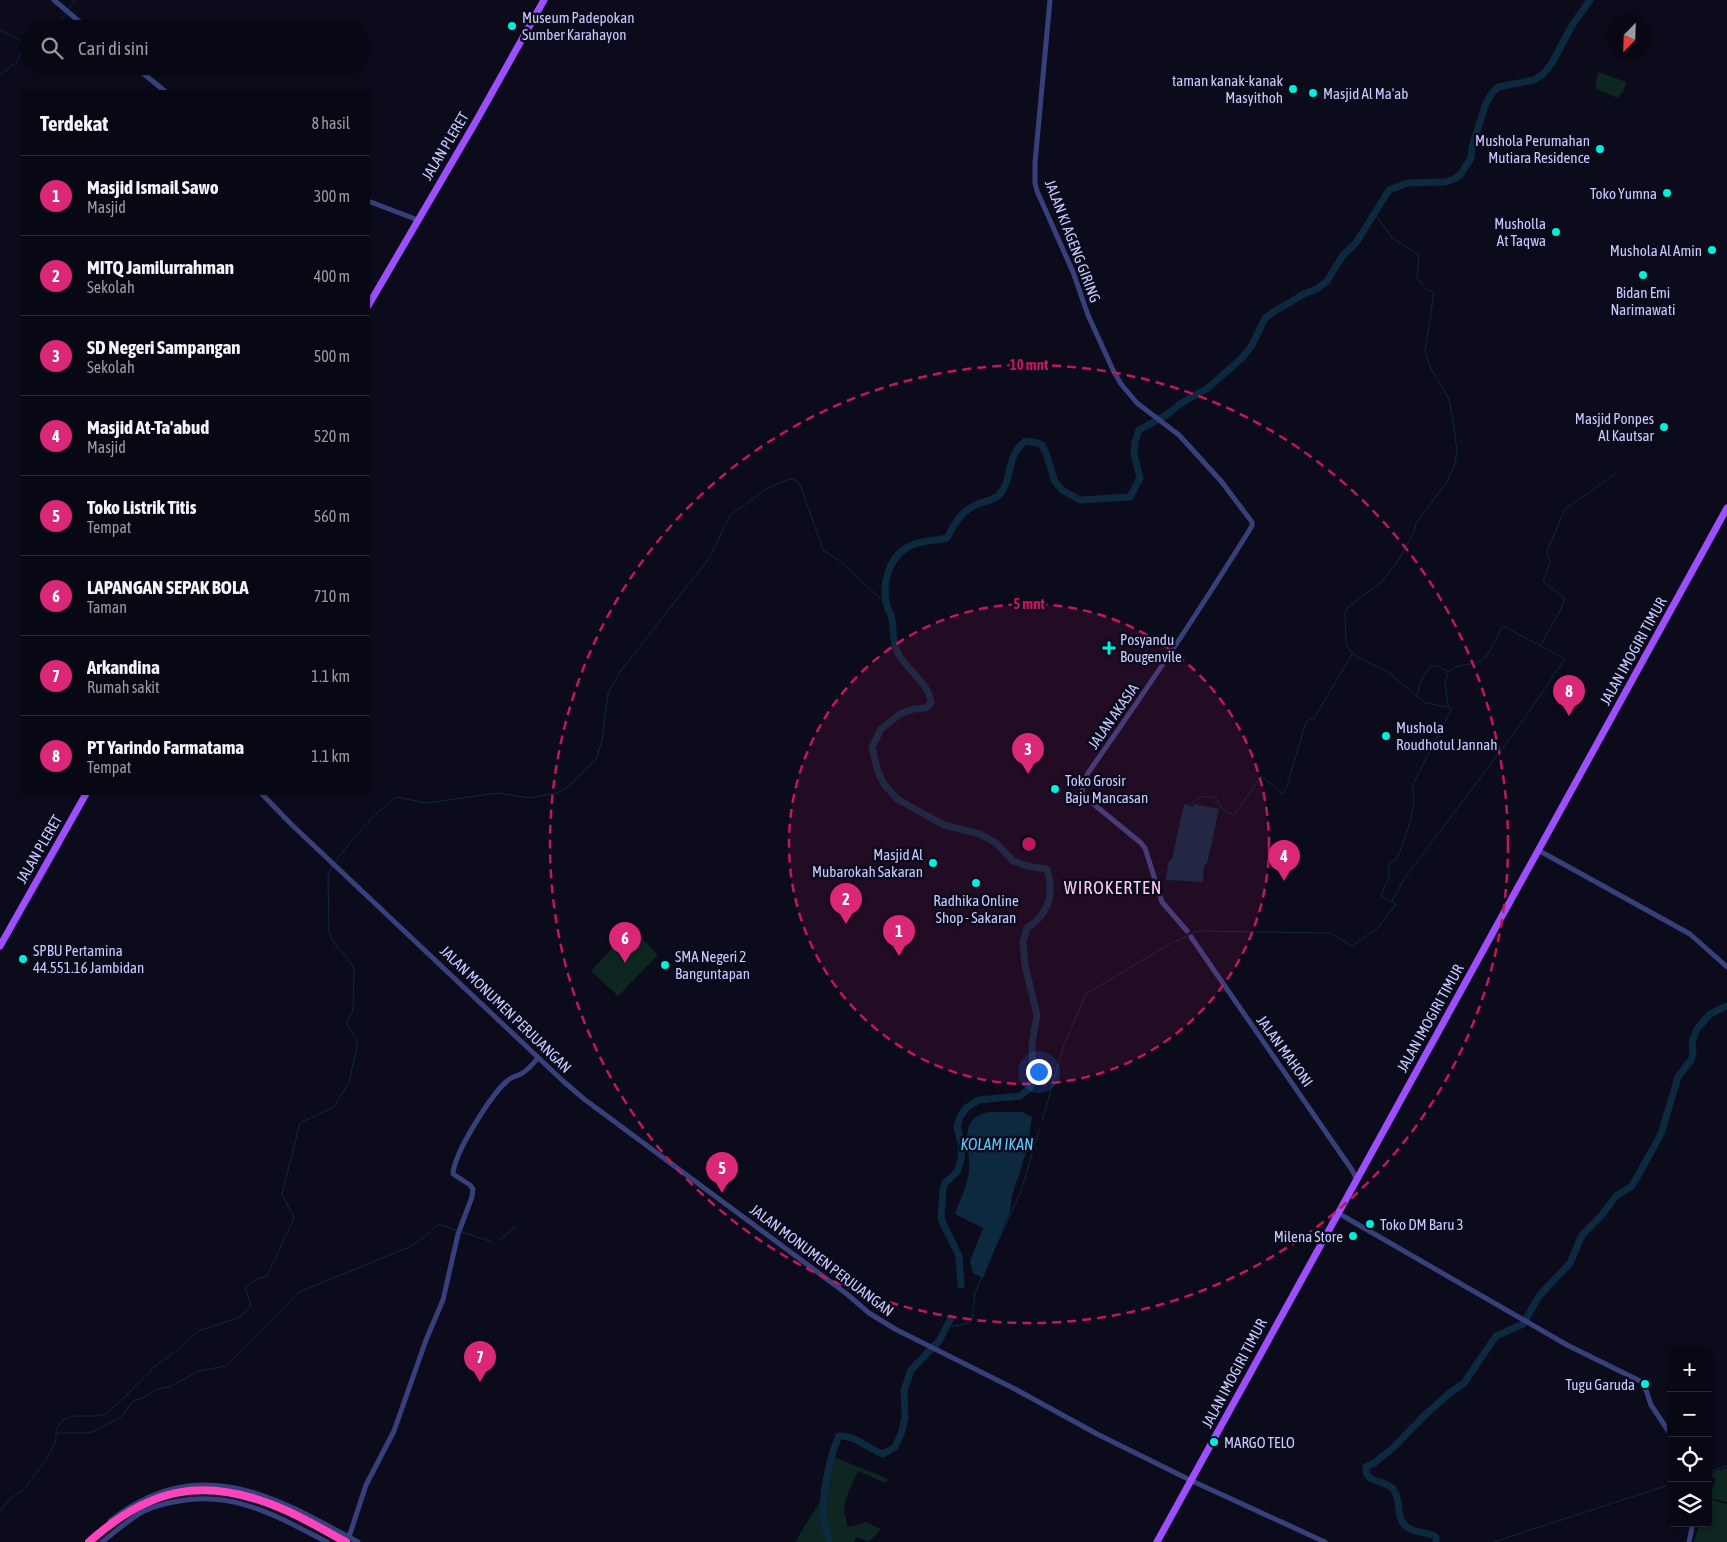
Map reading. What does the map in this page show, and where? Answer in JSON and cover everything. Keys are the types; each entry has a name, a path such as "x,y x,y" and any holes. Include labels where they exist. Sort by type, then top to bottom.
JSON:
{"highway":[{"path":"89,1542 131,1510 150,1500 170,1494 204,1490 233,1493 261,1500 280,1508 335,1542"},
{"path":"96,1542 115,1525 143,1508 172,1499 198,1495 220,1495 249,1501 320,1531 347,1540"}],"main road":[{"name":"JALAN PLERET","path":"370,303 544,0"},
{"name":"JALAN IMOGIRI TIMUR","path":"1156,1542 1727,508"},
{"name":"JALAN PLERET","path":"0,946 85,795"}],"street":[{"path":"54,0 78,20"},
{"name":"JALAN KI AGENG GIRING","path":"1050,0 1036,163 1036,186 1113,370 1128,393 1148,412 1172,428 1228,489 1251,519 1252,526"},
{"path":"145,75 164,90"},
{"path":"370,202 418,220"},
{"name":"JALAN AKASIA","path":"1187,931 1162,902 1148,855 1141,843 1083,795 1082,786 1088,773 1148,687 1252,526"},
{"name":"JALAN MONUMEN PERJUANGAN","path":"263,795 291,824 538,1058 584,1099 848,1294 869,1312 895,1329 1015,1389 1097,1434 1190,1480 1325,1542"},
{"path":"1538,850 1690,934 1727,967"},
{"name":"JALAN MAHONI","path":"1191,937 1297,1088 1357,1180"},
{"path":"358,1542 347,1540 366,1485 394,1431 426,1340 443,1300 459,1232 472,1197 473,1189 470,1185 452,1174 456,1162 478,1120 494,1096 508,1080 522,1073 538,1058"},
{"path":"1338,1213 1567,1345 1640,1381 1646,1390 1650,1405 1667,1428"},
{"path":"84,1542 110,1520 138,1501 169,1491 203,1485 226,1486 250,1491 283,1503 320,1531 327,1542"},
{"path":"102,1542 135,1516 152,1508 203,1498 217,1498 245,1504 320,1531"},
{"path":"1689,1542 1693,1527"}],"green space":[{"path":"1598,72 1626,82 1623,93 1618,98 1596,89"},
{"path":"631,928 658,955 618,996 591,971"},
{"path":"832,1456 888,1479 885,1483 858,1471 848,1495 844,1512 847,1526 851,1527 866,1522 881,1529 869,1542 857,1537 854,1542 795,1542 826,1492"},
{"path":"1727,1469 1727,1502 1712,1499 1712,1487 1714,1487 1715,1477 1712,1477 1713,1472"},
{"path":"1712,1500 1727,1504 1727,1542 1694,1542 1699,1527 1712,1527"}],"water":[{"path":"1184,804 1193,807 1194,804 1219,809 1207,864 1204,865 1203,882 1166,880 1168,863 1172,859"},
{"name":"KOLAM IKAN","path":"989,1112 1022,1112 1032,1117 1027,1150 1012,1196 1010,1212 983,1278 973,1273 970,1261 983,1228 955,1214 969,1170 967,1135 969,1127 972,1120 979,1115"}],"waterway":[{"path":"68,10 75,0"},
{"path":"961,1285 959,1256 941,1219 943,1189 945,1183 957,1172 961,1159 962,1146 957,1127 960,1117 966,1108 979,1100 1020,1096 1030,1088 1033,1078 1032,1044 1037,1015 1025,965 1023,942 1027,928 1041,916 1045,909 1050,895 1050,887 1047,869 1027,866 1013,861 996,843 980,834 944,825 897,799 884,784 878,772 872,747 881,729 900,714 913,709 926,708 931,703 926,689 902,659 895,645 892,618 885,598 888,572 897,556 910,546 947,538 967,510 999,495 1006,482 1015,453 1026,441 1042,445 1055,482 1062,490 1080,500 1130,497 1140,478 1134,454 1139,430 1208,388 1242,358 1252,345 1265,318 1304,294 1317,289 1327,281 1343,255 1356,243 1389,190 1407,183 1445,182 1460,175 1471,158 1472,147 1486,103 1492,93 1498,87 1534,80 1543,74 1552,63 1571,27 1590,0"},
{"path":"61,20 66,13"},
{"path":"0,30 20,40"},
{"path":"0,75 17,62 20,55"},
{"path":"1042,1121 1064,1045 1086,994 1168,945 1197,931 1330,933 1352,946 1377,929 1396,904 1381,896 1389,877 1389,864 1397,859 1410,822 1414,803 1412,786 1452,708 1425,703 1388,672 1357,657 1348,648 1346,643 1345,614 1347,608 1381,582 1398,561 1414,532 1416,523 1447,482 1455,463 1457,452 1449,399 1430,367 1425,352 1434,293 1426,289 1417,278 1419,255 1392,238 1375,214"},
{"path":"1541,645 1565,598 1543,582 1550,562 1547,551 1565,509 1614,475"},
{"path":"334,863 363,828 396,797 427,803 498,793 529,798 557,793 568,787 596,759 602,741 608,693 620,672 710,557 730,515 768,488 789,479 795,480 800,484 823,550 840,561 887,605"},
{"path":"1392,901 1404,879 1517,729 1565,659 1503,626 1490,650 1482,660 1456,667 1449,672 1437,666 1431,666 1421,680 1417,695"},
{"path":"1189,806 1201,797 1211,797 1216,798 1226,812 1235,814 1261,776 1283,794 1306,722 1315,717 1352,654"},
{"path":"1448,673 1445,682 1448,706"},
{"path":"8,942 62,844"},
{"path":"0,1511 10,1499 25,1488 48,1457 56,1440 56,1430 63,1420 74,1416 106,1414 153,1368 181,1347 198,1331 240,1317 251,1305 245,1288 257,1279 267,1276 294,1218 282,1194 300,1123 334,1107 349,1082 357,1046 356,1039 346,1023 353,1011 354,969 329,932 328,876 332,866"},
{"path":"1436,1542 1436,1537 1410,1529 1403,1523 1399,1514 1398,1499 1393,1489 1368,1476 1366,1467 1393,1448 1426,1414 1464,1383 1496,1336 1523,1324 1539,1296 1570,1263 1582,1235 1602,1215 1616,1196 1632,1186 1661,1134 1678,1077 1691,1060 1693,1054 1692,1042 1697,1029 1710,1014 1727,1006"},
{"path":"999,1239 1021,1191 1039,1130"},
{"path":"58,1433 88,1433 97,1430 122,1416 133,1401 145,1397 157,1389 171,1386 199,1371 226,1366 299,1292 407,1248 426,1236 438,1225 458,1231"},
{"path":"498,1241 516,1227"},
{"path":"462,1232 492,1242"},
{"path":"946,1327 970,1323 975,1293 982,1277"},
{"path":"829,1542 824,1519 823,1502 828,1472 839,1436 856,1440 883,1454 895,1447 905,1418 904,1390 911,1370 939,1341 951,1318"},
{"path":"1712,1471 1727,1466"},
{"path":"1494,1542 1667,1485"}],"place":[{"name":"Museum Padepokan Sumber Karahayon","path":"512,26"},
{"name":"taman kanak-kanak Masyithoh","path":"1293,89"},
{"name":"Masjid Al Ma'ab","path":"1313,93"},
{"name":"Mushola Perumahan Mutiara Residence","path":"1600,149"},
{"name":"Toko Yumna","path":"1667,193"},
{"name":"Musholla At Taqwa","path":"1556,232"},
{"name":"Mushola Al Amin","path":"1712,250"},
{"name":"Bidan Emi Narimawati","path":"1643,275"},
{"name":"Masjid Ponpes Al Kautsar","path":"1664,427"},
{"name":"Posyandu Bougenvile","path":"1109,648"},
{"name":"PT Yarindo Farmatama","path":"1569,716"},
{"name":"Mushola Roudhotul Jannah","path":"1386,736"},
{"name":"SD Negeri Sampangan","path":"1028,774"},
{"name":"Toko Grosir Baju Mancasan","path":"1055,789"},
{"name":"Masjid Al Mubarokah Sakaran","path":"933,863"},
{"name":"Masjid At-Ta'abud","path":"1284,881"},
{"name":"Radhika Online Shop - Sakaran","path":"976,883"},
{"name":"MITQ Jamilurrahman","path":"846,924"},
{"name":"Masjid Ismail Sawo","path":"899,956"},
{"name":"SPBU Pertamina 44.551.16 Jambidan","path":"23,959"},
{"name":"LAPANGAN SEPAK BOLA","path":"625,963"},
{"name":"SMA Negeri 2 Banguntapan","path":"665,965"},
{"name":"Toko Listrik Titis","path":"722,1193"},
{"name":"Toko DM Baru 3","path":"1370,1224"},
{"name":"Milena Store","path":"1353,1236"},
{"name":"Arkandina","path":"480,1382"},
{"name":"Tugu Garuda","path":"1645,1384"},
{"name":"MARGO TELO","path":"1214,1442"}],"district":[{"name":"WIROKERTEN","path":"1113,887"}]}
